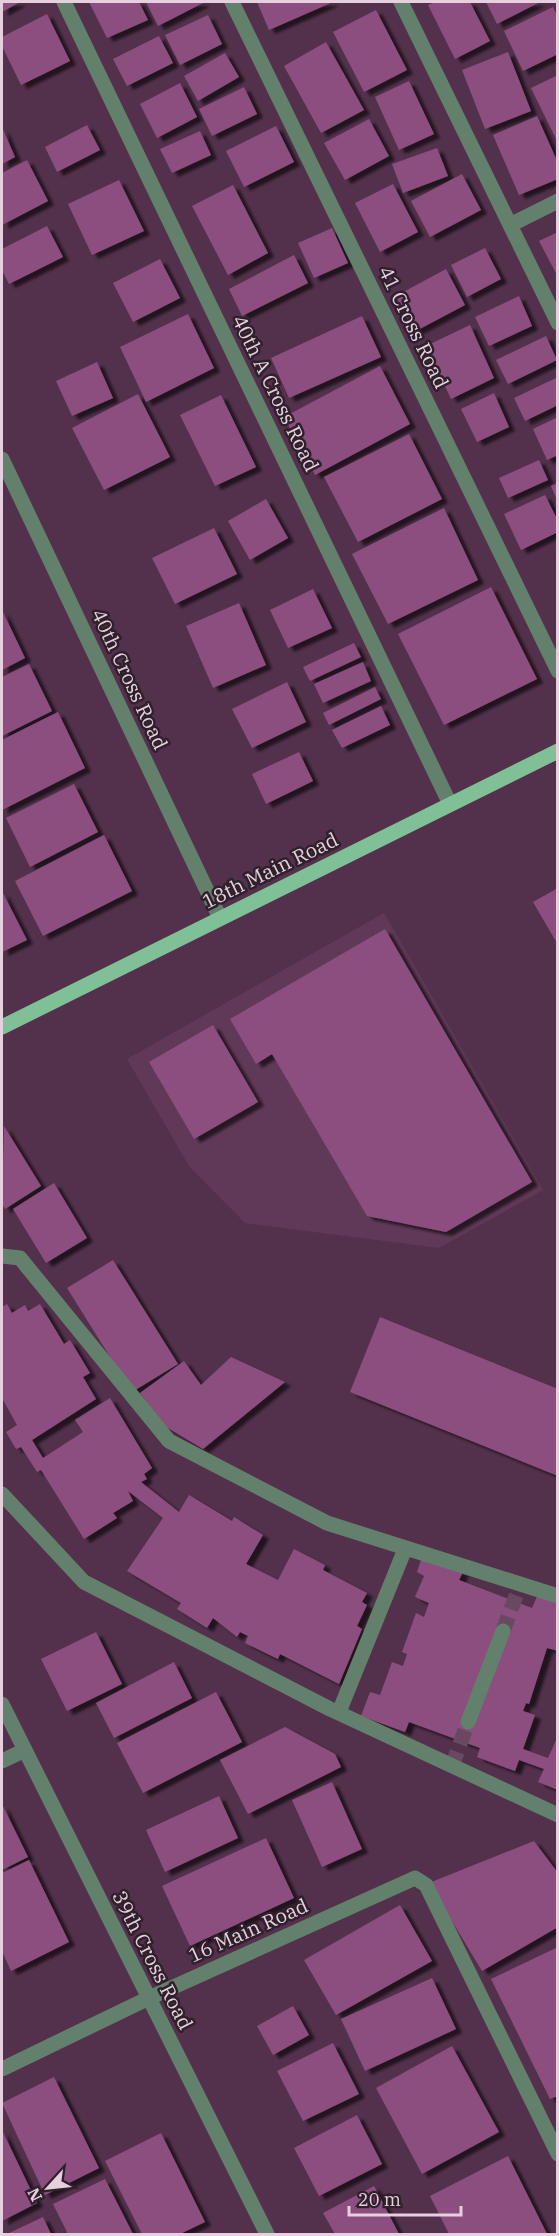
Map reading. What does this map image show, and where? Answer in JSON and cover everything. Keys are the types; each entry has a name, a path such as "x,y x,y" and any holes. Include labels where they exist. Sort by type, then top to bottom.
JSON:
{"main road":[{"name":"18th Main Road","path":"2,1027 558,751"}],"street":[{"name":"40th A Cross Road","path":"64,2 450,804"},
{"name":"41 Cross Road","path":"232,2 558,671"},
{"path":"401,2 558,323"},
{"path":"510,225 558,201"},
{"name":"40th Cross Road","path":"2,459 220,918"},
{"path":"2,1256 20,1258 169,1441 327,1523 558,1596"},
{"path":"4,1502 84,1582 339,1712 558,1815"},
{"path":"339,1712 405,1549"},
{"path":"468,1722 503,1631"},
{"name":"39th Cross Road","path":"2,1704 267,2235"},
{"path":"2,1761 25,1750"},
{"name":"16 Main Road","path":"2,2069 149,1998 416,1878 426,1885 558,2154"}],"shaded area":[{"path":"384,913 543,1190 439,1248 245,1223 189,1166 127,1059"}],"building":[{"path":"2,2 20,2 2,12"},
{"path":"89,2 139,2 148,20 107,38"},
{"path":"146,2 202,2 203,3 158,26"},
{"path":"257,2 333,2 269,30"},
{"path":"435,2 470,2 490,41 455,59 428,5"},
{"path":"486,2 540,2 497,24"},
{"path":"553,7 558,18 558,54 523,71 504,31"},
{"path":"376,10 407,70 364,92 333,32"},
{"path":"47,14 70,61 21,85 2,46 2,37"},
{"path":"208,15 222,44 180,65 165,35"},
{"path":"159,36 173,63 127,86 113,59"},
{"path":"326,42 364,110 321,133 284,66"},
{"path":"508,52 531,111 485,129 462,70"},
{"path":"225,53 239,77 198,101 184,76"},
{"path":"558,75 558,143 531,88"},
{"path":"409,81 434,134 399,150 375,97"},
{"path":"180,83 197,117 157,138 140,104"},
{"path":"244,87 257,114 212,136 199,109"},
{"path":"537,116 558,163 558,179 519,195 493,135"},
{"path":"369,119 389,156 345,180 324,143"},
{"path":"87,125 100,150 57,172 45,147"},
{"path":"276,126 294,162 244,187 226,151"},
{"path":"2,127 15,157 2,164"},
{"path":"200,131 211,155 172,173 160,149"},
{"path":"437,148 448,176 403,193 392,164"},
{"path":"27,160 48,201 2,225 2,173"},
{"path":"462,174 481,210 430,237 411,201"},
{"path":"119,180 144,231 92,255 68,204"},
{"path":"393,184 418,232 380,252 355,203"},
{"path":"233,185 268,253 228,275 192,206"},
{"path":"47,226 63,257 9,284 2,270 2,249"},
{"path":"332,228 348,263 314,278 298,243"},
{"path":"558,232 558,277 539,241"},
{"path":"485,248 501,279 467,297 451,265"},
{"path":"294,255 308,283 242,316 229,289"},
{"path":"160,259 180,298 133,322 113,283"},
{"path":"446,269 465,305 414,332 396,296"},
{"path":"519,296 532,326 489,346 475,317"},
{"path":"188,314 214,368 146,402 120,347"},
{"path":"362,316 381,357 289,398 271,358"},
{"path":"470,325 494,378 451,399 426,346"},
{"path":"546,336 557,360 508,384 496,360"},
{"path":"97,362 113,398 72,416 56,381"},
{"path":"380,366 410,424 315,475 284,417"},
{"path":"558,377 558,405 525,421 514,398"},
{"path":"494,393 509,427 477,442 461,409"},
{"path":"138,394 170,457 104,490 72,428"},
{"path":"221,395 256,467 215,486 180,415"},
{"path":"558,417 558,455 547,460 533,429"},
{"path":"409,434 442,499 358,542 324,477"},
{"path":"539,460 548,480 508,498 499,478"},
{"path":"558,483 558,502 551,486"},
{"path":"545,495 558,521 558,532 521,550 504,514"},
{"path":"266,499 288,538 250,560 228,521"},
{"path":"444,508 478,580 388,624 352,554"},
{"path":"214,528 237,574 175,604 152,558"},
{"path":"491,587 537,679 444,725 398,634"},
{"path":"313,589 332,628 288,648 270,610"},
{"path":"239,603 266,665 213,688 186,626"},
{"path":"2,610 25,658 2,670"},
{"path":"354,643 361,657 310,681 303,667"},
{"path":"363,662 371,681 323,703 314,684"},
{"path":"29,664 52,711 2,736 2,677"},
{"path":"287,682 306,722 252,748 232,709"},
{"path":"375,687 381,699 329,725 323,713"},
{"path":"381,706 390,725 342,748 332,730"},
{"path":"58,712 85,768 2,810 2,740"},
{"path":"299,752 313,781 266,804 252,774"},
{"path":"74,784 98,832 30,867 6,818"},
{"path":"104,835 132,891 43,936 15,881"},
{"path":"558,888 558,945 533,902"},
{"path":"2,891 27,940 2,952"},
{"path":"385,929 532,1182 446,1232 367,1216 272,1054 256,1064 230,1019"},
{"path":"213,1025 258,1102 194,1139 149,1062"},
{"path":"4,1126 41,1186 5,1209 2,1204"},
{"path":"54,1183 87,1238 46,1263 13,1209"},
{"path":"113,1260 178,1364 132,1392 67,1288"},
{"path":"7,1304 12,1313 25,1305 28,1311 40,1304 64,1344 70,1340 90,1373 83,1377 96,1399 32,1440 43,1458 83,1432 75,1420 110,1398 152,1468 144,1474 147,1479 141,1482 179,1512 189,1495 232,1521 234,1517 263,1535 246,1564 278,1580 294,1549 325,1565 323,1570 367,1593 362,1602 367,1605 357,1626 362,1629 339,1684 280,1654 278,1659 245,1643 248,1636 240,1632 237,1637 213,1618 207,1628 177,1609 181,1603 127,1571 163,1518 128,1491 133,1501 113,1513 117,1518 84,1539 41,1470 37,1472 21,1447 16,1449 6,1432 17,1425 2,1398 2,1307"},
{"path":"380,1317 558,1389 558,1476 350,1392"},
{"path":"231,1357 285,1382 203,1449 163,1425 140,1393 184,1361 201,1385"},
{"path":"422,1557 463,1572 459,1580 532,1608 538,1594 558,1600 558,1651 547,1648 529,1704 526,1703 523,1711 535,1715 523,1749 548,1758 558,1736 558,1790 538,1782 544,1769 519,1760 515,1771 477,1757 480,1748 409,1722 405,1732 361,1716 370,1692 380,1695 392,1662 403,1666 407,1654 402,1652 416,1613 424,1617 429,1603 415,1597 424,1576 417,1572"},
{"path":"96,1632 122,1684 67,1711 41,1659"},
{"path":"174,1662 192,1698 114,1738 96,1703"},
{"path":"216,1692 242,1742 143,1793 117,1743"},
{"path":"285,1727 335,1754 341,1767 248,1814 220,1760"},
{"path":"332,1782 362,1849 322,1867 292,1800"},
{"path":"219,1796 238,1838 165,1872 146,1830"},
{"path":"2,1804 28,1857 2,1870"},
{"path":"266,1838 294,1898 190,1946 162,1886"},
{"path":"534,1841 558,1873 558,1927 482,1971 429,1883"},
{"path":"29,1860 69,1942 11,1971 2,1951 2,1873"},
{"path":"400,1905 432,1961 336,2015 304,1960"},
{"path":"558,1947 558,2096 550,2099 491,1979"},
{"path":"432,1978 456,2029 365,2071 341,2019"},
{"path":"293,2006 309,2035 273,2055 257,2026"},
{"path":"333,2043 359,2094 303,2121 277,2071"},
{"path":"452,2046 499,2132 422,2174 376,2088"},
{"path":"54,2077 99,2168 45,2195 2,2103"},
{"path":"357,2115 382,2164 319,2196 294,2148"},
{"path":"2,2130 37,2203 2,2221"},
{"path":"161,2133 205,2222 180,2234 142,2234 105,2161"},
{"path":"508,2156 547,2234 449,2234 430,2196"},
{"path":"105,2179 133,2234 68,2234 53,2204"},
{"path":"374,2186 399,2234 335,2234 323,2213"},
{"path":"43,2217 51,2234 7,2234"}],"tunnel":[{"path":"503,1631 520,1585"},
{"path":"452,1766 468,1722"}]}
